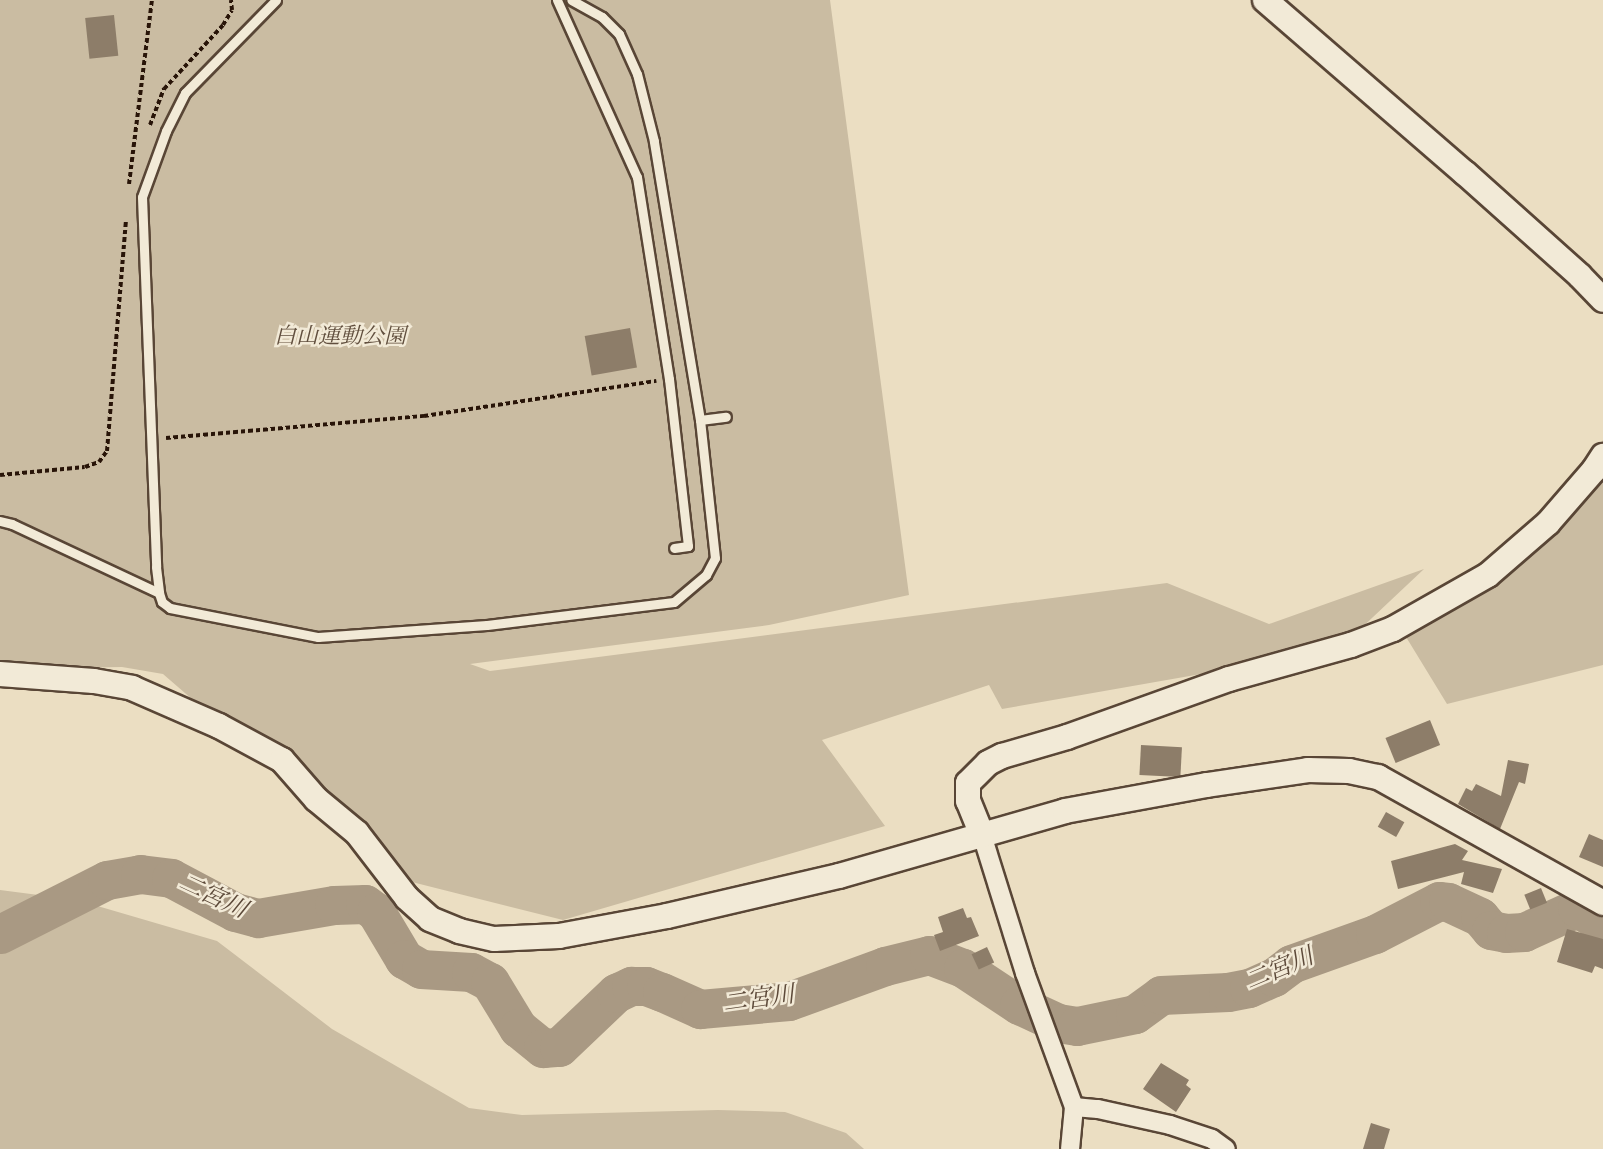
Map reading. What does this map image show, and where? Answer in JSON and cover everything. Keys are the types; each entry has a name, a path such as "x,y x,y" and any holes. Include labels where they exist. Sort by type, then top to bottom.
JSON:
{"street":[{"path":"1265,0 1483,189 1580,276 1603,300"},
{"path":"1070,1149 1074,1107 1025,974 982,835 968,801 968,783 988,763 1002,756 1067,736 1218,683 1351,645 1393,629 1488,575 1548,523 1603,456"},
{"path":"0,674 94,681 132,688 219,726 282,760 316,798 357,833 407,898 430,919 459,931 494,939 560,936 667,916 839,876 1065,811 1207,785 1308,770 1349,771 1378,777 1603,903"},
{"path":"1074,1107 1098,1108 1170,1125 1212,1139 1226,1149"}],"lane":[{"path":"276,0 185,93 166,131 142,197 150,440 159,593 162,602 170,608 318,637 487,625 674,602 706,575 715,558 700,420 654,141 637,74 619,34 602,17 571,0"},
{"path":"557,0 637,177 669,379 688,546 674,548"},
{"path":"700,420 726,417"},
{"path":"0,521 12,524 159,593"}],"path":[{"path":"129,186 152,0"},
{"path":"0,475 85,467 99,462 107,452 127,209"},
{"path":"150,440 424,416 669,379"}],"green space":[{"name":"白山運動公園","path":"0,0 830,0 909,595 769,625 470,664 490,671 1167,583 1269,624 1424,569 1338,650 1002,709 989,685 822,740 885,826 563,920 400,879 163,674 122,667 0,669"},
{"path":"1603,440 1603,665 1447,704 1403,632 1560,513"},
{"path":"0,890 77,900 217,941 332,1029 469,1108 522,1115 718,1110 785,1112 846,1133 864,1149 0,1149"}],"building":[{"path":"114,15 118,56 89,59 85,18"},
{"path":"630,328 637,367 592,375 585,336"},
{"path":"1430,720 1440,745 1396,763 1385,738"},
{"path":"1141,745 1182,747 1180,777 1139,775"},
{"path":"1508,760 1529,764 1525,784 1519,782 1500,829 1458,804 1466,788 1472,791 1476,784 1501,796"},
{"path":"1386,812 1404,822 1396,837 1378,827"},
{"path":"1589,834 1603,840 1603,867 1579,857"},
{"path":"1455,844 1468,851 1462,860 1502,869 1493,893 1461,884 1464,872 1398,889 1391,861"},
{"path":"1541,888 1547,903 1530,910 1524,895"},
{"path":"963,908 967,918 971,917 979,936 940,951 934,935 943,932 938,917"},
{"path":"1567,929 1603,939 1603,969 1595,966 1592,973 1557,962"},
{"path":"987,947 994,962 979,970 972,954"},
{"path":"1161,1063 1189,1080 1186,1085 1191,1089 1176,1112 1143,1089"},
{"path":"1371,1123 1390,1129 1384,1149 1363,1149"}],"waterway":[{"name":"二宮川","path":"0,934 107,880 140,874 171,878 235,912 258,918 334,905 365,904 376,912 404,959 421,969 471,972 490,982 518,1028 543,1048 559,1047 616,993 631,986 646,986 700,1009 789,1001 885,966 929,955 963,968 1019,1005 1058,1023 1077,1026 1135,1014 1161,995 1228,992 1249,988 1274,977 1291,964 1375,934 1439,901 1448,902 1480,917 1491,930 1506,933 1524,932 1577,908 1603,923"}]}
